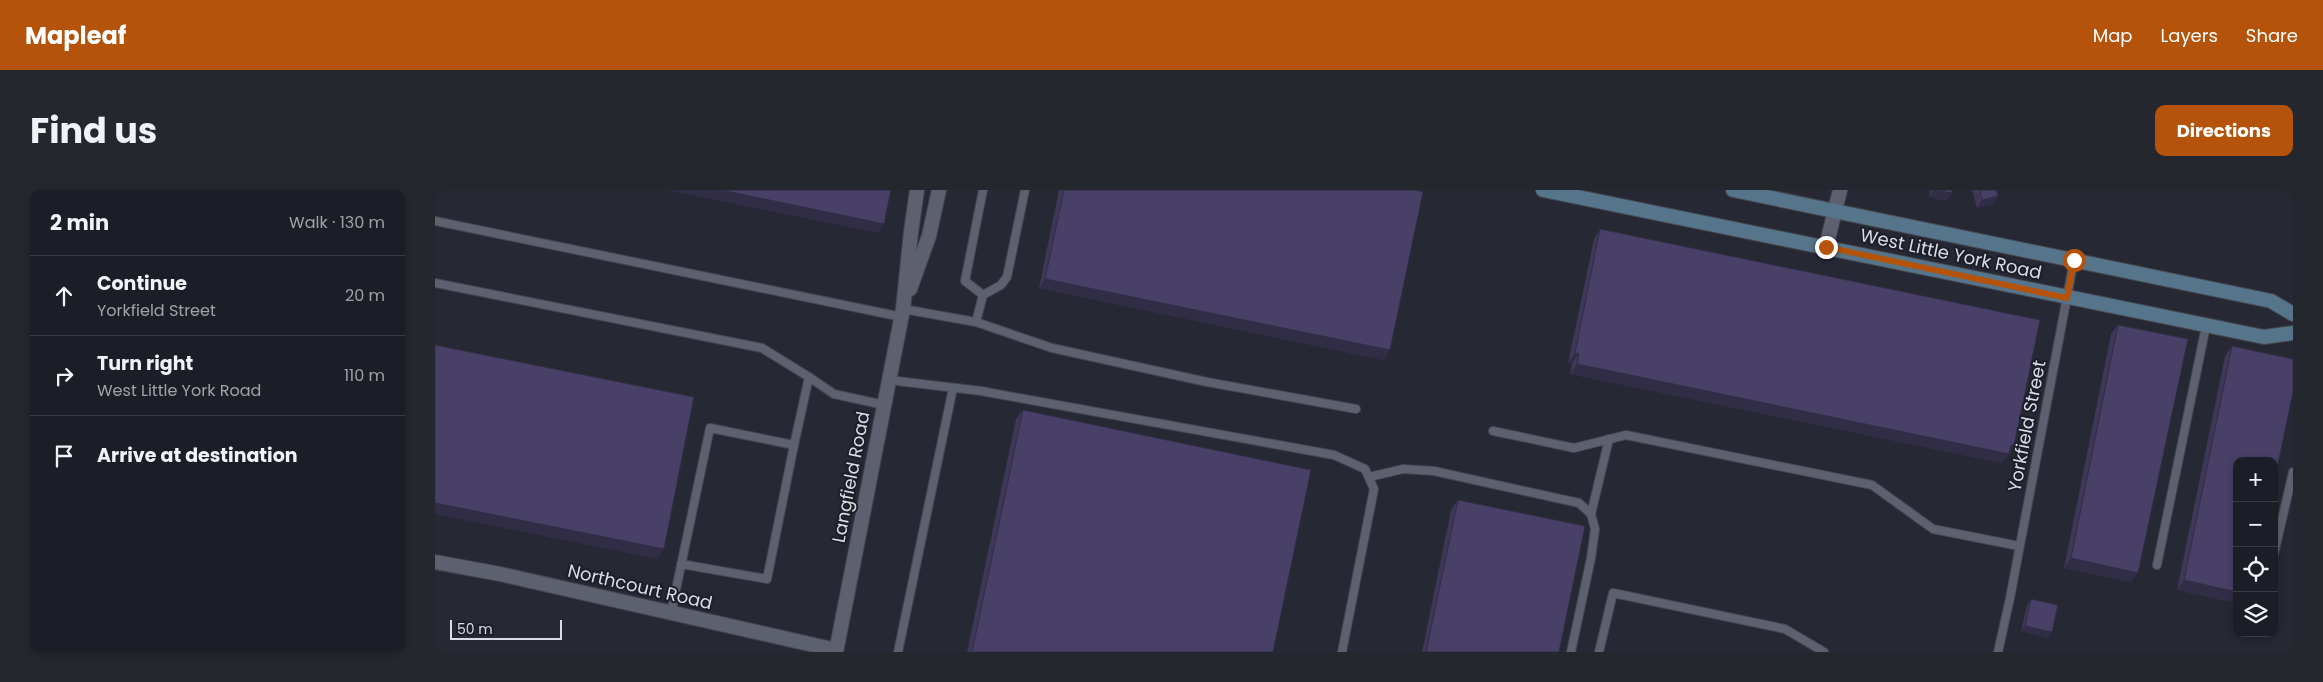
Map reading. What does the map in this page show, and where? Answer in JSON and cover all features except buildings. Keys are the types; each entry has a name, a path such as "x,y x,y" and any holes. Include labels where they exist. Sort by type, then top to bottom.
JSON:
{"main road":[{"name":"West Little York Road","path":"1543,190 2205,326 2264,337 2293,333"},
{"name":"West Little York Road","path":"1733,190 2271,301 2293,314"}],"street":[{"name":"Langfield Road","path":"836,651 903,313 917,190"},
{"name":"Langfield Road","path":"903,313 929,236 939,190"},
{"path":"1826,247 1840,190"},
{"name":"Northcourt Road","path":"435,562 500,574 836,651"}],"lane":[{"path":"983,190 965,281 983,295"},
{"path":"976,322 983,295 1001,285 1007,277 1025,190"},
{"path":"435,221 903,313 976,322 1052,348 1207,382 1356,409"},
{"name":"Yorkfield Street","path":"1997,652 2010,598 2074,260"},
{"path":"435,283 762,348 834,394 884,405"},
{"path":"2157,565 2205,326"},
{"path":"681,564 767,579 809,377"},
{"path":"889,380 953,388 1334,455 1365,469 1375,489 1342,652"},
{"path":"898,652 953,388"},
{"path":"671,613 710,428 794,445"},
{"path":"1493,431 1574,448 1626,435 1872,485 1933,529 2019,546"},
{"path":"1571,652 1591,558 1595,529 1591,514 1609,439"},
{"path":"1369,477 1403,469 1434,471 1579,504 1591,514"},
{"path":"2276,547 2293,472"},
{"path":"1599,652 1613,594 1785,630 1825,652"}],"route":[{"path":"1826,247 2067,298 2074,260"}]}
